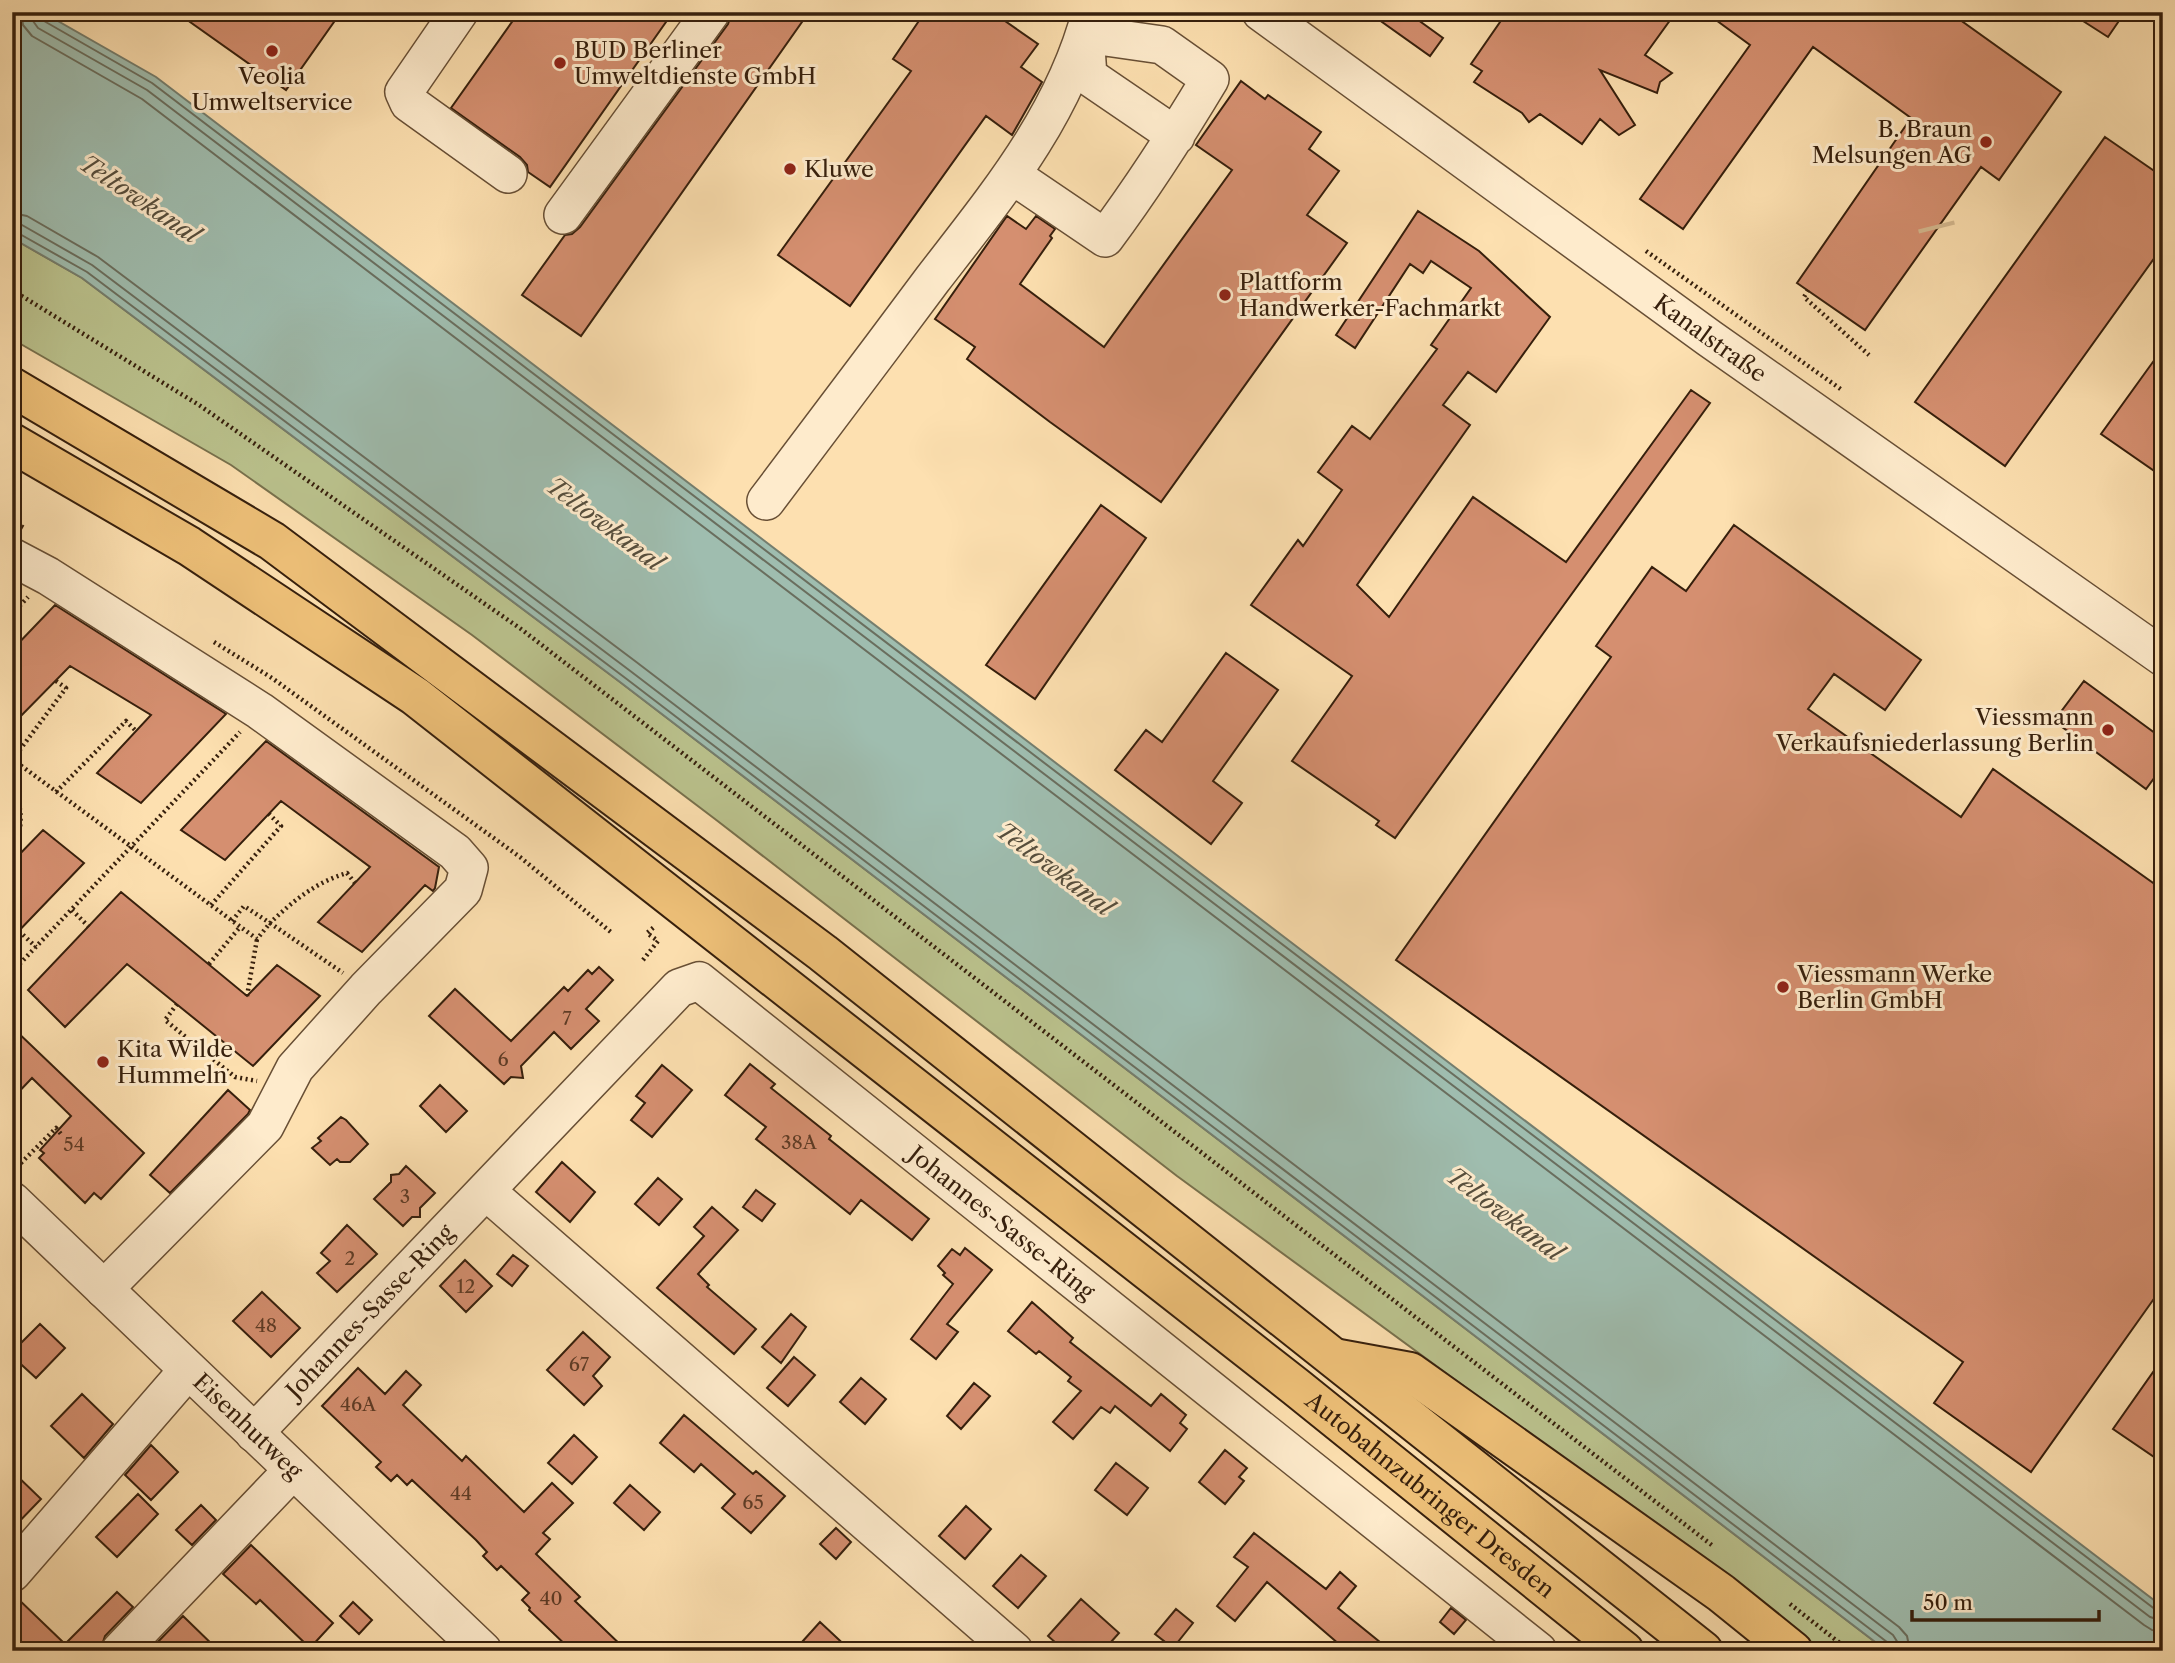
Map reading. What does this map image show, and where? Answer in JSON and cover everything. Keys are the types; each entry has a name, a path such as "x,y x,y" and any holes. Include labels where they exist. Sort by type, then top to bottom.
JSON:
{"highway":[{"path":"12,387 272,541 823,953 1703,1651"},
{"name":"Autobahnzubringer Dresden","path":"12,443 189,547 415,696 1259,1359 1609,1645"},
{"path":"1333,1358 1410,1372 1721,1593 1793,1651"}],"street":[{"path":"459,12 404,92 409,103 508,174"},
{"path":"564,215 710,12"},
{"name":"Kanalstraße","path":"1261,12 1720,346 2163,657"},
{"path":"1088,23 1088,76 1176,136"},
{"path":"1012,175 1105,238 1176,136 1210,79 1161,45 1088,23"},
{"path":"766,501 1012,175 1065,88 1088,23"},
{"path":"12,556 48,576 260,711 455,852 469,868 463,890 305,1056 265,1126 104,1289"},
{"name":"Johannes-Sasse-Ring","path":"254,1433 679,988 699,981 1538,1651"},
{"name":"Eisenhutweg","path":"15,1184 104,1289 484,1651"},
{"path":"486,1191 1014,1651"},
{"path":"12,1573 188,1370"},
{"path":"120,1651 293,1470"}],"path":[{"path":"1644,250 1851,397"},
{"path":"12,290 199,405 521,629 1718,1549"},
{"path":"1808,290 1804,297 1869,355"},
{"path":"56,681 66,688 12,759 257,939"},
{"path":"12,972 260,711"},
{"path":"56,792 126,721 136,731"},
{"path":"12,839 19,834 21,824 17,796 12,789 20,765"},
{"path":"211,905 281,826 269,814"},
{"path":"247,996 257,939 270,923 297,897 332,877 347,873 355,883"},
{"path":"232,921 244,906 366,989"},
{"path":"72,910 89,927"},
{"path":"209,964 240,927"},
{"path":"643,960 658,941 647,933 653,928"},
{"path":"19,931 36,947"},
{"path":"177,1004 165,1020 235,1077 256,1081 283,1075 289,1080"},
{"path":"15,1184 56,1128 61,1134"},
{"path":"1784,1600 1850,1651"}],"green space":[{"path":"12,238 82,278 620,682 1887,1651 1820,1651 1667,1535 1177,1176 472,635 231,465 12,339"}],"water":[{"name":"Teltowkanal","path":"12,12 42,12 156,77 2163,1607 2163,1651 1887,1651 620,682 82,278 12,238"}],"building":[{"name":"Veolia Umweltservice","path":"176,12 341,12 286,90"},
{"name":"BUD Berliner Umweltdienste GmbH","path":"519,12 673,12 550,187 528,172 527,165 520,157 451,108"},
{"path":"732,12 809,12 581,336 522,295 565,235 572,234 580,227 728,24"},
{"path":"925,12 992,12 1038,44 1021,67 1042,82 1012,135 986,116 850,306 778,255 911,71 893,59"},
{"path":"1368,12 1407,12 1443,38 1430,56"},
{"path":"1507,12 1676,12 1645,55 1672,73 1660,82 1657,93 1600,70 1635,125 1619,135 1600,119 1582,144 1540,114 1529,122 1522,113 1474,82 1482,71 1471,64"},
{"name":"B. Braun Melsungen AG","path":"1705,12 1949,12 2061,92 1999,180 1981,167 1865,330 1797,283 1911,118 1813,47 1683,229 1640,199 1750,45"},
{"path":"2069,12 2125,12 2108,37"},
{"name":"Plattform Handwerker-Fachmarkt","path":"1241,81 1265,99 1268,95 1321,132 1309,149 1339,171 1307,215 1347,243 1161,502 967,359 975,347 935,319 1007,216 1026,229 1036,216 1055,229 1050,236 1052,238 1020,284 1104,347 1232,170 1196,145"},
{"path":"2105,137 2163,177 2163,246 2005,466 1915,402"},
{"path":"1418,211 1479,251 1550,317 1496,392 1468,372 1443,405 1470,425 1357,585 1389,617 1473,497 1566,562 1691,390 1710,403 1395,838 1376,825 1379,821 1292,761 1352,676 1251,605 1298,540 1303,546 1342,490 1318,472 1352,426 1370,439 1437,349 1431,345 1471,288 1431,261 1423,273 1410,264 1355,348 1336,335"},
{"path":"2163,348 2163,477 2101,434"},
{"path":"1101,505 1146,538 1035,699 986,665"},
{"name":"Viessmann Werke Berlin GmbH","path":"1734,525 1921,660 1885,710 1834,674 1808,709 1961,817 1993,769 2163,890 2163,1286 2031,1472 1934,1403 1963,1362 1396,960 1611,657 1596,646 1652,567 1686,591"},
{"path":"55,605 226,714 141,803 97,773 151,715 70,666 12,725 12,650"},
{"path":"1226,653 1278,690 1213,781 1242,803 1211,844 1115,770 1146,730 1162,742"},
{"name":"Viessmann Verkaufsniederlassung Berlin","path":"2084,681 2163,739 2163,766 2146,789 2054,721"},
{"path":"266,741 439,867 433,891 425,885 362,952 318,922 370,867 281,801 225,860 181,830"},
{"path":"43,830 84,863 12,938 12,862"},
{"path":"121,892 247,996 277,965 320,996 253,1066 127,964 65,1027 28,990"},
{"path":"599,967 613,980 586,1009 599,1021 571,1049 554,1032 521,1066 523,1078 511,1077 504,1084 429,1016 455,989 511,1041 564,987 568,991 588,970 592,974"},
{"path":"12,1027 144,1153 101,1199 94,1193 85,1203 39,1158 44,1153 40,1150 71,1116 32,1078 12,1099"},
{"path":"750,1064 775,1084 771,1088 831,1136 829,1139 929,1219 912,1240 861,1200 850,1214 756,1139 766,1127 725,1095"},
{"path":"662,1065 692,1090 652,1137 631,1120 645,1103 636,1096"},
{"path":"440,1085 467,1111 446,1132 420,1106"},
{"path":"228,1090 250,1110 248,1114 170,1193 150,1175"},
{"path":"341,1117 368,1144 350,1162 340,1162 337,1159 330,1165 312,1148 321,1141 318,1138"},
{"path":"562,1162 595,1192 570,1222 536,1192"},
{"path":"406,1166 435,1193 420,1208 420,1217 412,1217 403,1226 374,1199 391,1182 391,1175 399,1174"},
{"path":"658,1178 682,1199 659,1225 635,1204"},
{"path":"756,1190 775,1204 762,1221 743,1207"},
{"path":"712,1207 738,1230 698,1274 709,1285 707,1287 756,1329 734,1354 657,1288 704,1236 694,1227"},
{"path":"347,1225 377,1254 337,1292 317,1273 330,1261 321,1253"},
{"path":"965,1248 992,1270 947,1324 958,1332 936,1359 911,1339 953,1284 938,1266 952,1249 960,1255"},
{"path":"513,1255 528,1266 512,1286 497,1274"},
{"path":"465,1260 492,1286 466,1312 440,1286"},
{"path":"262,1292 300,1328 271,1357 233,1321"},
{"path":"1032,1302 1073,1338 1070,1342 1151,1406 1161,1394 1186,1415 1180,1423 1187,1429 1170,1451 1115,1406 1110,1413 1101,1407 1073,1439 1053,1422 1081,1391 1068,1381 1071,1377 1039,1351 1036,1354 1008,1331"},
{"path":"791,1314 806,1327 781,1363 762,1347"},
{"path":"40,1324 65,1348 36,1378 12,1356 12,1352"},
{"path":"583,1332 610,1357 593,1376 602,1386 584,1405 547,1370"},
{"path":"794,1357 815,1375 788,1406 767,1388"},
{"path":"2163,1358 2163,1463 2113,1429"},
{"path":"358,1368 385,1394 406,1371 421,1385 403,1405 462,1461 466,1456 524,1512 552,1483 573,1503 543,1533 550,1539 536,1554 580,1597 575,1601 627,1651 572,1651 529,1610 522,1600 529,1593 501,1566 497,1570 483,1556 487,1552 476,1540 412,1480 407,1485 397,1475 391,1481 376,1467 381,1462 322,1406"},
{"path":"861,1378 886,1399 865,1424 840,1402"},
{"path":"974,1383 990,1396 961,1429 947,1416"},
{"path":"82,1394 113,1424 84,1458 51,1426"},
{"path":"684,1415 753,1474 756,1471 785,1496 751,1533 722,1508 735,1494 701,1464 694,1472 660,1443"},
{"path":"574,1435 597,1457 572,1484 548,1463"},
{"path":"151,1445 178,1472 151,1500 125,1475"},
{"path":"1225,1450 1247,1468 1239,1477 1244,1481 1225,1504 1199,1482"},
{"path":"1116,1463 1148,1488 1127,1515 1095,1490"},
{"path":"12,1471 41,1499 12,1529"},
{"path":"630,1485 660,1512 644,1530 614,1503"},
{"path":"138,1494 158,1514 117,1557 96,1537"},
{"path":"201,1505 216,1520 192,1545 176,1530"},
{"path":"966,1506 991,1529 965,1559 939,1536"},
{"path":"836,1528 851,1542 836,1559 820,1544"},
{"path":"1254,1533 1326,1589 1340,1572 1356,1586 1338,1608 1391,1651 1347,1651 1267,1582 1235,1621 1217,1606 1248,1567 1234,1557"},
{"path":"251,1545 333,1623 310,1648 260,1600 256,1604 223,1574"},
{"path":"1021,1555 1046,1576 1018,1608 993,1586"},
{"path":"117,1592 133,1607 105,1636 100,1651 12,1651 12,1593 65,1644"},
{"path":"1081,1599 1119,1633 1103,1651 1065,1651 1048,1636"},
{"path":"353,1602 372,1620 359,1634 340,1616"},
{"path":"1451,1608 1466,1620 1454,1634 1440,1622"},
{"path":"1176,1609 1193,1623 1173,1648 1155,1634"},
{"path":"183,1616 219,1651 149,1651"},
{"path":"820,1622 851,1651 812,1651 802,1642"}],"tunnel":[{"path":"1936,225 1937,229"}],"place":[{"name":"Veolia Umweltservice","path":"272,51"},
{"name":"BUD Berliner Umweltdienste GmbH","path":"560,63"},
{"name":"B. Braun Melsungen AG","path":"1986,142"},
{"name":"Kluwe","path":"790,169"},
{"name":"Plattform Handwerker-Fachmarkt","path":"1225,295"},
{"name":"Viessmann Verkaufsniederlassung Berlin","path":"2108,730"},
{"name":"Viessmann Werke Berlin GmbH","path":"1783,987"},
{"name":"Kita Wilde Hummeln","path":"103,1062"}]}
